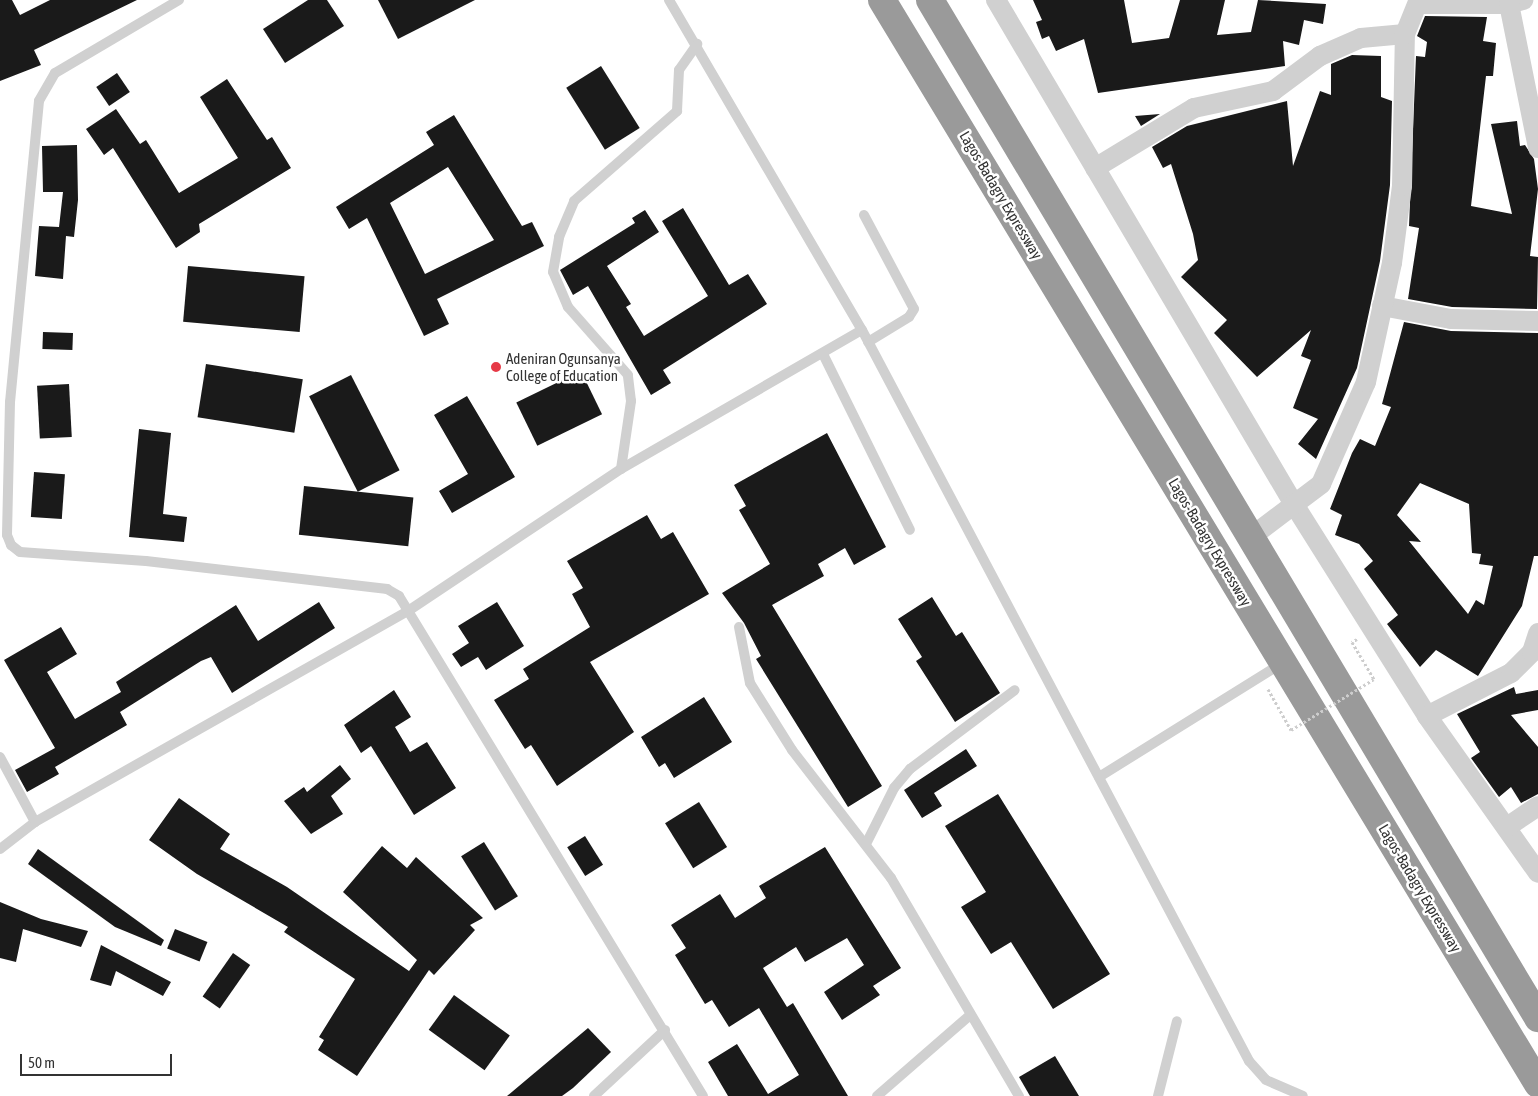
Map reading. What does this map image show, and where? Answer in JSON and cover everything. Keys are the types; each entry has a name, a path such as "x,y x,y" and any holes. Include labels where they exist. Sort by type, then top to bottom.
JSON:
{"highway":[{"name":"Lagos-Badagry Expressway","path":"882,0 1538,1084"},
{"path":"930,0 1538,1018"}],"street":[{"path":"996,0 1295,506 1427,716 1538,873"},
{"path":"1251,538 1295,506 1321,484 1366,382 1382,306 1402,186 1405,34 1419,2 1516,2 1538,148"},
{"path":"1094,168 1194,108 1273,91 1320,56 1361,38 1405,34"},
{"path":"1382,306 1451,319 1538,321"},
{"path":"1427,716 1511,673 1532,652 1538,633"},
{"path":"1507,827 1538,806"}],"lane":[{"path":"179,0 55,73 39,101 10,402 7,535 20,552 146,561 387,589 411,609 703,1096"},
{"path":"669,0 698,44 862,330 1250,1061 1266,1080 1303,1096"},
{"path":"621,469 631,402 628,375 568,307 553,272 559,237 574,201 677,110 679,70 698,44"},
{"path":"864,215 914,309 909,317 868,342"},
{"path":"0,850 35,822 411,609 621,469 862,330"},
{"path":"823,354 910,530"},
{"path":"739,627 750,683 792,750 892,878 969,1016 1019,1096"},
{"path":"1099,777 1283,662"},
{"path":"866,844 894,788 910,770 1015,690"},
{"path":"0,757 35,822"},
{"path":"877,1096 969,1016"},
{"path":"1158,1096 1177,1021"},
{"path":"594,1096 665,1030"}],"path":[{"path":"1270,693 1292,730 1374,679 1352,642"}],"building":[{"path":"0,0 12,0 20,15 50,0 137,0 34,50 41,65 0,81"},
{"path":"308,0 327,0 344,26 285,63 263,29"},
{"path":"378,0 475,0 398,39"},
{"path":"1033,0 1124,0 1132,43 1169,38 1180,0 1225,0 1217,35 1251,32 1258,0 1326,4 1323,24 1304,20 1299,45 1283,41 1285,66 1098,93 1084,39 1056,51 1049,36 1042,39 1036,22 1042,20"},
{"path":"1425,16 1487,17 1483,41 1496,43 1493,76 1486,76 1471,206 1512,214 1491,124 1517,121 1520,146 1525,145 1534,159 1538,189 1530,256 1538,257 1537,309 1452,307 1408,299 1419,228 1409,226 1416,56 1425,57 1427,42 1417,36"},
{"path":"1352,55 1381,56 1381,97 1392,101 1390,185 1380,261 1357,368 1316,459 1298,444 1318,419 1293,408 1311,360 1301,356 1311,330 1257,377 1214,333 1227,320 1181,277 1198,260 1193,234 1171,164 1163,168 1152,147 1187,126 1287,101 1293,166 1320,91 1331,95 1331,64"},
{"path":"601,66 640,128 605,150 566,88"},
{"path":"117,73 130,92 109,106 96,87"},
{"path":"227,79 267,140 272,137 291,168 199,224 200,232 176,248 113,148 104,155 86,129 116,109 140,144 146,140 179,193 238,158 200,97"},
{"path":"1160,114 1141,126 1135,116"},
{"path":"454,115 522,226 532,222 544,246 437,299 449,324 424,336 367,218 349,229 336,207 434,145 426,132","holes":["448,167 494,240 425,274 390,203"]},
{"path":"77,145 78,200 74,237 66,236 63,279 35,276 39,226 59,227 63,192 43,192 42,146"},
{"path":"683,208 729,285 748,274 767,304 663,370 671,383 651,395 588,286 573,295 560,270 635,223 632,218 645,210 659,232 607,266 631,304 626,307 644,336 708,296 662,221"},
{"path":"188,266 305,276 300,332 183,322"},
{"path":"1404,322 1451,331 1538,333 1538,556 1534,556 1522,606 1478,676 1436,650 1420,667 1387,624 1398,615 1364,569 1373,561 1359,544 1335,535 1342,515 1330,509 1352,453 1360,439 1375,446 1391,407 1382,404","holes":["1420,483 1469,504 1472,553 1481,554 1479,564 1493,566 1484,605 1476,600 1468,614 1409,541 1421,542 1397,515"]},
{"path":"43,332 73,333 72,350 42,349"},
{"path":"206,364 303,379 294,433 198,417"},
{"path":"581,371 602,414 537,446 516,403"},
{"path":"351,375 400,470 358,492 309,396"},
{"path":"69,384 72,437 40,439 37,386"},
{"path":"467,396 515,477 452,513 439,491 468,474 434,415"},
{"path":"139,429 171,433 163,514 187,517 184,542 129,537"},
{"path":"827,433 886,547 854,565 845,548 818,564 824,576 772,605 882,786 848,807 756,659 761,656 744,623 722,593 770,564 739,510 746,506 734,485"},
{"path":"34,472 65,474 62,519 31,517"},
{"path":"304,486 413,497 408,546 299,535"},
{"path":"647,515 661,539 673,532 709,594 590,662 634,732 557,786 531,745 525,749 494,700 529,679 523,669 590,627 572,594 583,588 567,561"},
{"path":"932,597 956,636 962,632 1000,693 955,722 916,661 922,657 898,619"},
{"path":"319,602 335,628 232,693 211,657 201,661 120,712 127,725 55,767 59,774 27,792 15,770 55,748 4,660 61,627 77,654 47,672 75,719 121,692 116,682 236,605 258,641"},
{"path":"497,602 524,646 486,670 478,657 461,667 452,654 469,643 458,626"},
{"path":"1514,687 1516,694 1538,690 1538,710 1511,715 1538,747 1538,794 1521,803 1511,787 1499,797 1471,758 1480,752 1457,714"},
{"path":"394,690 411,717 395,727 410,752 427,742 456,788 414,815 371,746 361,753 344,725"},
{"path":"704,697 732,742 674,778 665,763 659,767 641,737"},
{"path":"966,749 977,766 934,793 942,806 922,818 904,790"},
{"path":"340,765 351,779 331,796 343,814 311,834 284,801 304,787 307,792"},
{"path":"998,794 1110,974 1053,1009 1011,942 991,954 961,907 986,892 945,826"},
{"path":"179,798 230,834 220,849 287,887 409,971 417,960 343,892 382,846 407,868 416,857 483,918 470,925 475,930 434,975 429,970 357,1076 318,1050 324,1040 319,1037 355,979 284,932 288,927 197,874 149,840"},
{"path":"699,802 727,847 693,868 665,823"},
{"path":"585,836 603,865 585,876 567,847"},
{"path":"484,842 518,896 495,911 461,856"},
{"path":"825,847 901,968 873,986 880,995 842,1020 824,992 864,965 847,938 805,962 796,947 763,968 787,1007 793,1003 848,1096 728,1096 708,1062 737,1044 768,1094 799,1075 759,1008 729,1027 712,1000 705,1004 675,955 686,948 671,925 720,894 735,918 766,898 759,886"},
{"path":"38,849 164,940 161,946 115,927 28,864"},
{"path":"0,902 41,919 88,931 81,947 23,929 16,962 0,958"},
{"path":"175,929 207,942 200,962 167,948"},
{"path":"101,945 171,982 163,996 116,971 111,986 90,980"},
{"path":"233,953 250,965 220,1008 203,996"},
{"path":"454,995 510,1036 485,1070 429,1030"},
{"path":"588,1028 611,1052 573,1088 562,1096 507,1096"},
{"path":"1055,1056 1079,1096 1030,1096 1019,1077"}],"place":[{"name":"Adeniran Ogunsanya College of Education","path":"496,367"}]}
